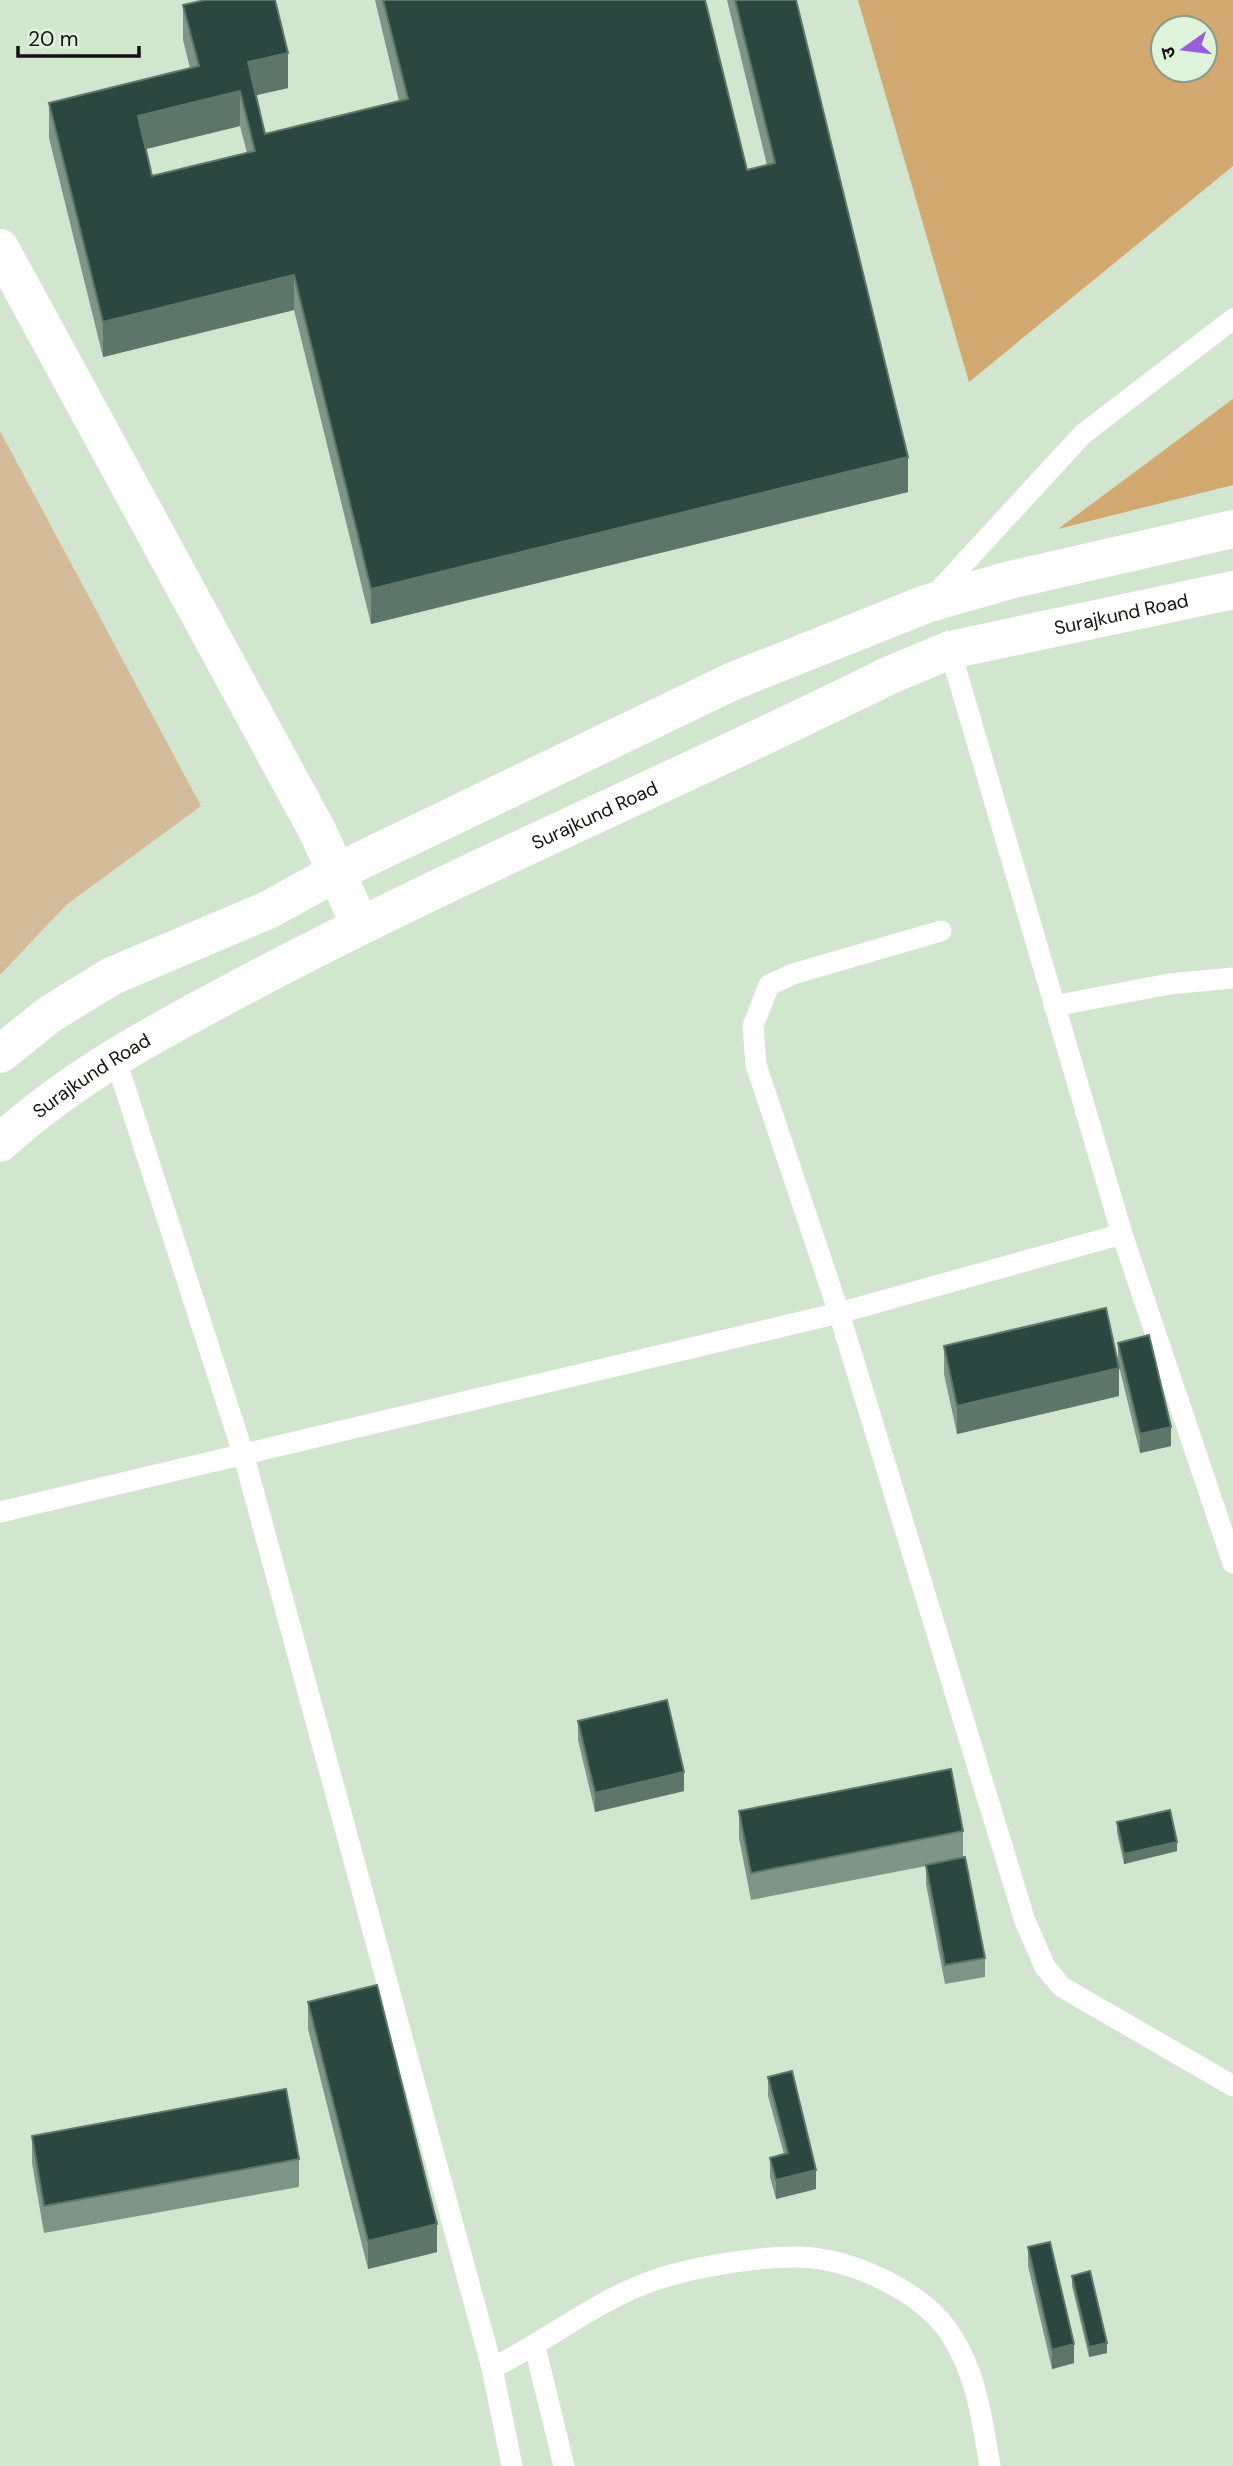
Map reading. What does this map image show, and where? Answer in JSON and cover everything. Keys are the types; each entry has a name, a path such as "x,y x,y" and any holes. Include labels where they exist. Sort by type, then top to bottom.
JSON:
{"main road":[{"path":"0,248 318,832 360,925"},
{"path":"0,1054 50,1014 112,976 268,910 337,872 731,682 926,604 1010,580 1233,529"},
{"name":"Surajkund Road","path":"0,1143 27,1119 115,1057 360,925 783,728 890,675 950,650 1233,590"}],"lane":[{"path":"926,604 1083,434 1233,319"},
{"path":"950,650 1122,1234 1233,1563"},
{"path":"941,931 793,974 769,985 753,1026 756,1065 839,1313 1025,1921 1045,1967 1062,1987 1233,2087"},
{"path":"1054,1006 1169,984 1233,978"},
{"path":"115,1057 243,1453 492,2368 512,2466"},
{"path":"0,1512 839,1313 1122,1234"},
{"path":"492,2368 535,2347 592,2308 646,2283 718,2265 801,2257 842,2266 895,2284 925,2304 951,2334 975,2381 990,2466"},
{"path":"535,2347 564,2466"}],"shaded area":[{"path":"858,0 1233,0 1233,166 969,382"},
{"path":"1233,399 1233,485 1058,529"},
{"path":"0,431 201,806 66,905 0,975"}],"building":[{"path":"205,0 275,0 288,53 248,62 265,134 408,99 383,0 705,0 747,170 775,163 735,0 796,0 908,457 371,589 294,275 103,322 49,103 199,66 183,5","holes":["240,91 255,151 152,176 138,116"]},
{"path":"1106,1308 1119,1368 957,1406 944,1346"},
{"path":"1149,1335 1171,1427 1140,1434 1118,1343"},
{"path":"667,1700 684,1772 595,1793 578,1721"},
{"path":"951,1769 963,1831 751,1873 739,1811"},
{"path":"1170,1810 1177,1842 1124,1854 1117,1822"},
{"path":"965,1857 985,1958 945,1965 926,1865"},
{"path":"377,1985 437,2224 368,2241 308,2002"},
{"path":"792,2071 816,2170 776,2180 770,2158 788,2153 768,2077"},
{"path":"286,2089 299,2159 44,2206 32,2136"},
{"path":"1050,2242 1074,2344 1052,2350 1028,2247"},
{"path":"1090,2271 1107,2343 1089,2347 1072,2276"}]}
